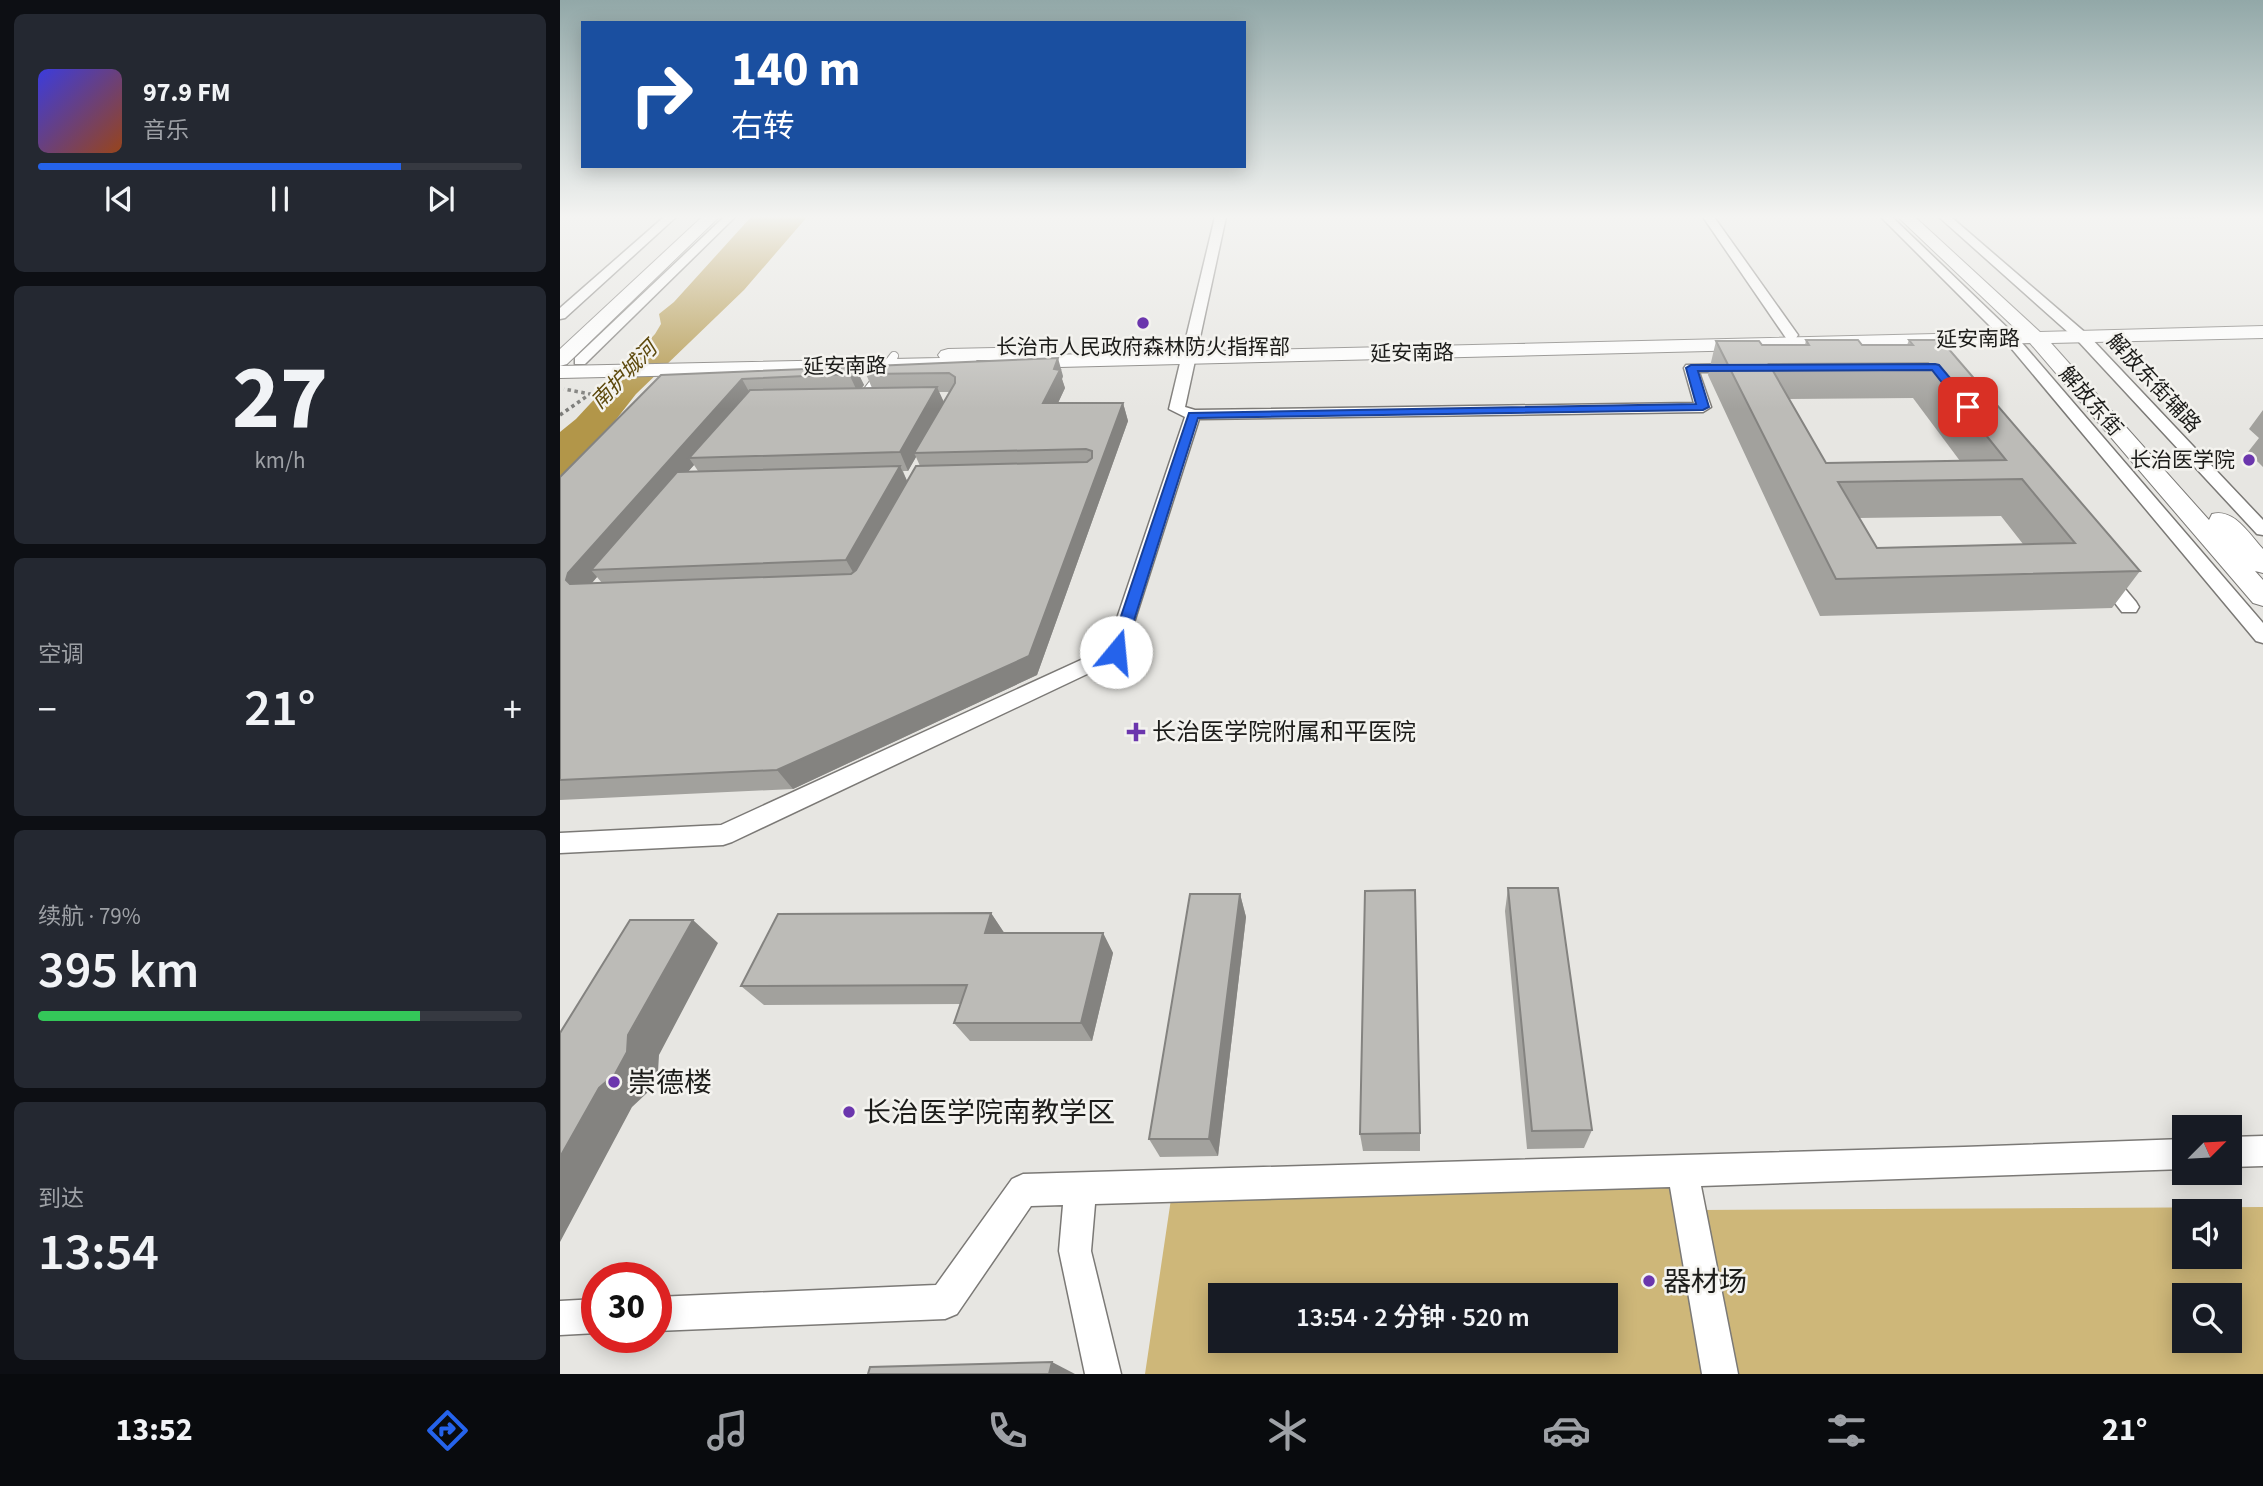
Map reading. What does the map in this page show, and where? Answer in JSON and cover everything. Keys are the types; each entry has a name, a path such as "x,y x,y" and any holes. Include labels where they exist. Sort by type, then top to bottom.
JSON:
{"main road":[{"path":"560,336 620,281"},
{"path":"573,365 651,281"},
{"name":"解放东街","path":"1981,281 2042,333 2263,597"},
{"name":"解放东街","path":"1990,281 2263,565"},
{"name":"延安南路","path":"1191,354 1791,335 2261,331"},
{"name":"延安南路","path":"573,365 1191,354 2042,333"}],"street":[{"path":"560,315 598,281"},
{"path":"573,365 662,281"},
{"path":"1207,281 1177,408 1193,415 1703,407 1691,368 1759,368"},
{"path":"1753,281 1791,335"},
{"name":"解放东街辅路","path":"1972,281 2042,333 2263,530"},
{"name":"解放东街辅路","path":"1998,281 2042,333 2263,636"},
{"path":"560,843 723,835 1116,652 1193,415"},
{"path":"2095,565 2129,607"},
{"path":"2242,1152 2263,1151"},
{"path":"672,1313 945,1302 1023,1190 2172,1154"},
{"path":"1683,1171 1720,1374"},
{"path":"1081,1188 1075,1251 1103,1374"},
{"path":"560,1318 581,1317"}],"lane":[{"path":"861,399 890,360"},
{"path":"848,399 875,398"}],"path":[{"path":"560,415 590,394 564,391 573,365"}],"shaded area":[{"path":"1672,1186 1705,1374 1145,1374 1171,1199"},
{"path":"2172,1207 2172,1269 2242,1269 2242,1207 2263,1207 2263,1374 1734,1374 1702,1210"}],"water":[{"name":"南护城河","path":"693,281 752,281 636,394 600,440 560,479 560,432 576,419 655,334 661,324 659,314"}],"building":[{"path":"1806,340 1858,340 1862,345 1913,345 1909,340 1941,340 2140,571 1836,579 1716,341 1809,345","holes":["1928,363 2006,460 1826,463 1769,364","2022,479 2075,543 1877,548 1838,482"]},
{"path":"1058,358 1054,369 1060,370 1043,403 1123,403 1029,656 777,770 560,780 560,477 661,375 855,367 849,374 742,379 568,573 566,580 570,584 851,574 856,570 916,466 1087,462 1092,458 1092,451 1086,449 914,453 955,383 955,377 949,373 866,374 873,366"},
{"path":"937,387 900,452 689,458 750,390"},
{"path":"900,466 846,560 591,570 677,472"},
{"path":"1508,888 1558,888 1592,1130 1532,1131"},
{"path":"1415,890 1420,1133 1360,1134 1365,891"},
{"path":"1190,894 1240,894 1209,1139 1149,1139"},
{"path":"991,913 985,933 1103,933 1081,1023 954,1023 967,985 741,986 778,914"},
{"path":"630,920 693,920 628,1035 627,1052 615,1074 599,1088 560,1157 560,1033"},
{"path":"1052,1362 1049,1374 868,1374 870,1367"}],"place":[{"name":"长治市人民政府森林防火指挥部","path":"1143,323"},
{"name":"长治医学院","path":"2249,460"},
{"name":"长治医学院附属和平医院","path":"1136,732"},
{"name":"崇德楼","path":"614,1082"},
{"name":"长治医学院南教学区","path":"849,1112"},
{"name":"器材场","path":"1649,1281"}],"route":[{"path":"1116,652 1193,415 1703,407 1691,368 1935,367 1968,407"}]}
